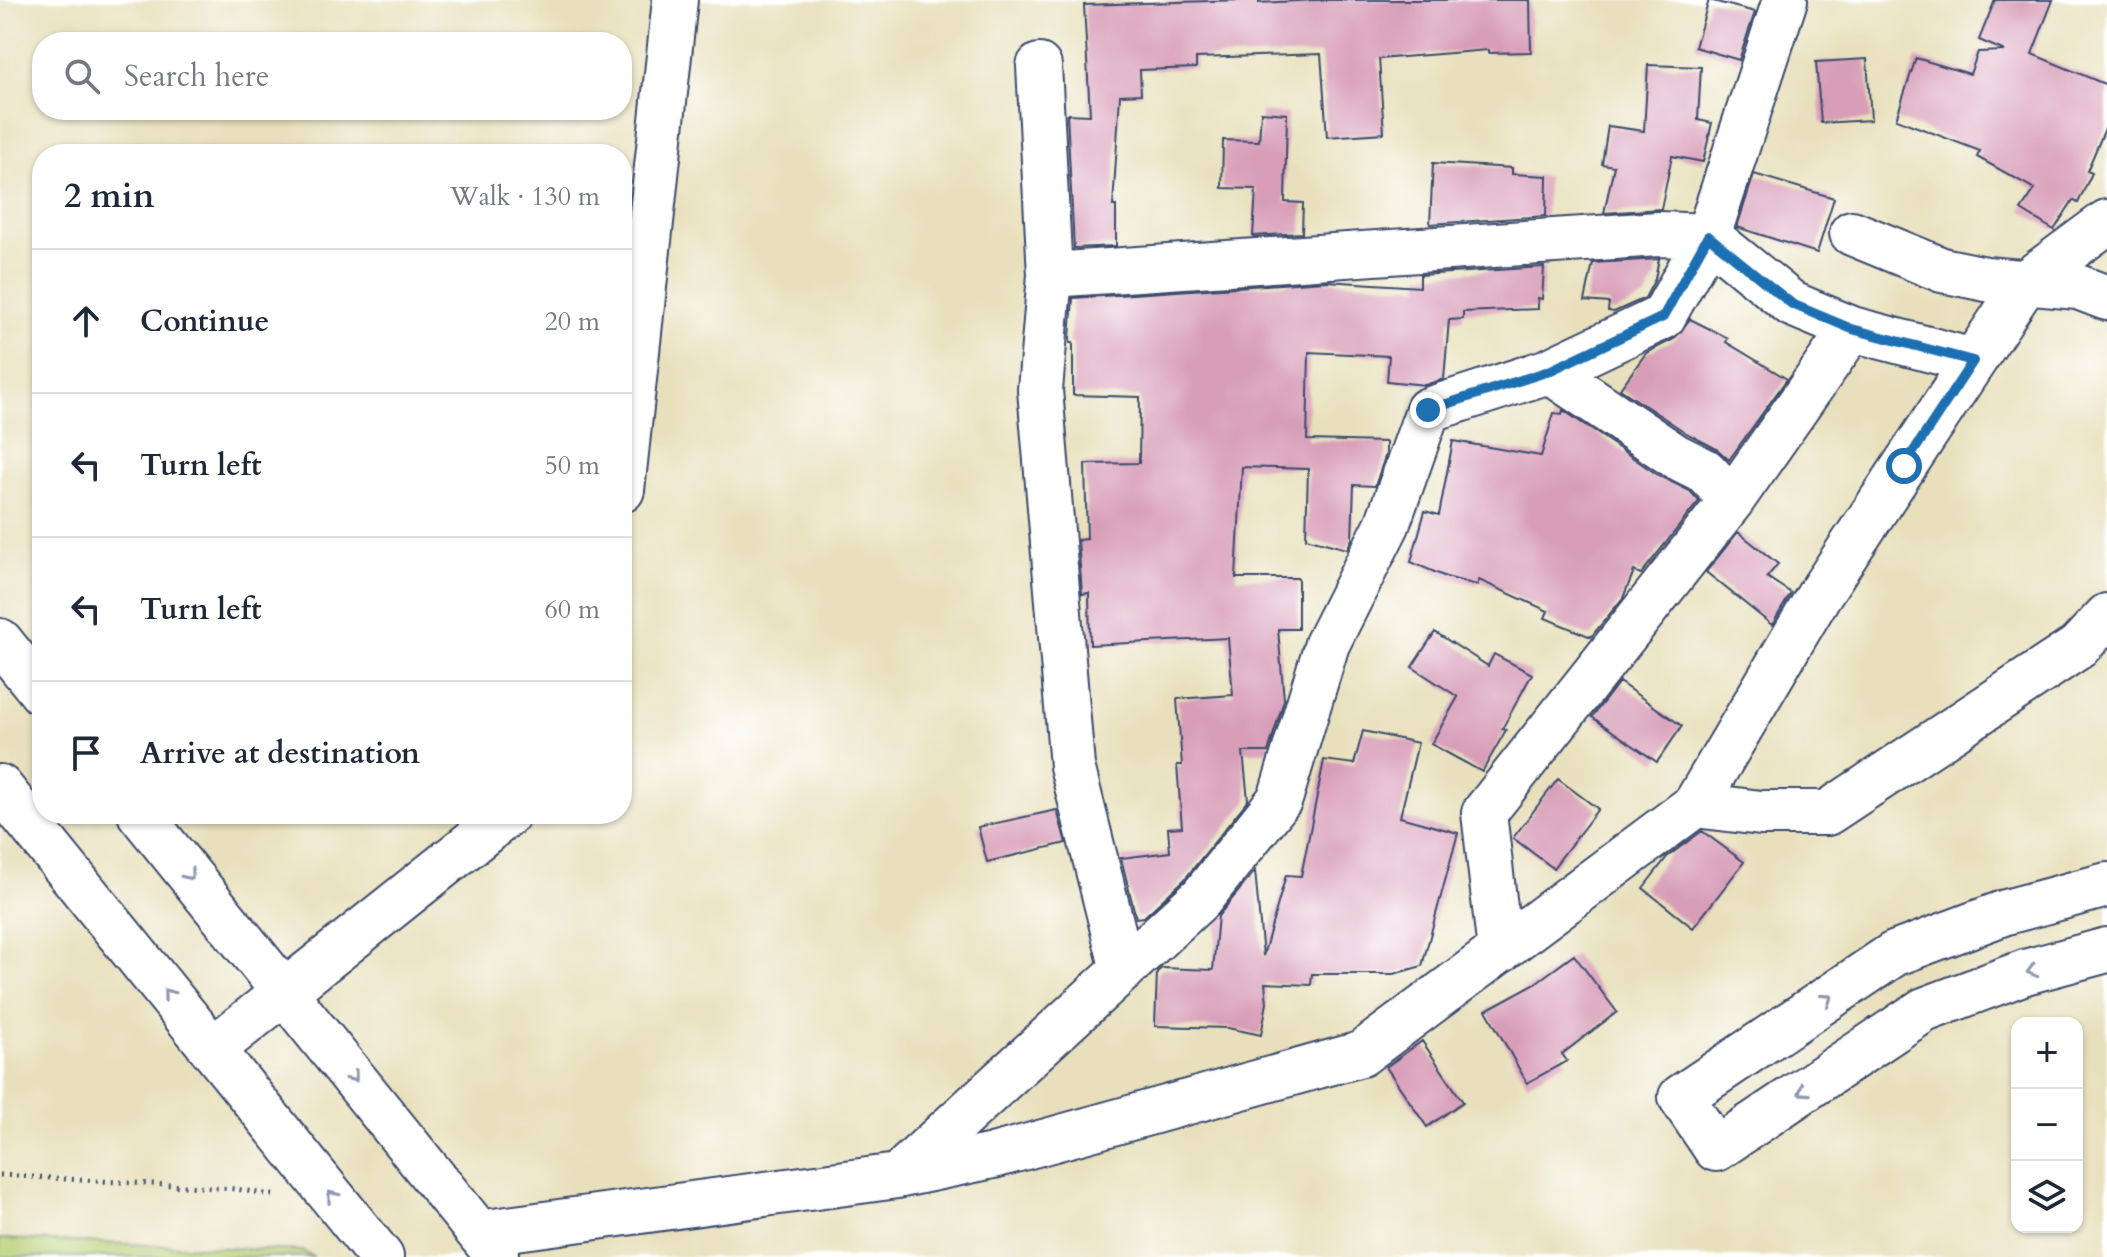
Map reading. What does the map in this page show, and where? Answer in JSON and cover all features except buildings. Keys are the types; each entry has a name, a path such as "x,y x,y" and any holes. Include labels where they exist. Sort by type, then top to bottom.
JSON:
{"street":[{"path":"632,398 675,0"},
{"path":"897,1176 1202,897 1280,799 1327,644 1387,525 1428,410 1549,371 1663,317 1708,236 1785,0"},
{"path":"1039,66 1050,275 1040,390 1072,766 1123,970"},
{"path":"148,824 489,1245 897,1176 993,1156 1361,1054 1695,805 1819,595 2026,282 2107,222"},
{"path":"1852,233 1942,270 1986,279 2078,287 2107,298"},
{"path":"1050,275 1658,234 1708,236 1792,304 1852,329 1973,361"},
{"path":"1500,951 1484,813 1732,500 1852,329"},
{"path":"1549,371 1675,456 1705,471 1732,500"},
{"path":"1695,805 1761,813 1827,813 2078,647 2107,616"},
{"path":"0,641 32,681"},
{"path":"0,787 381,1257"},
{"path":"213,1049 495,824"},
{"path":"2107,885 2006,912 1894,954 1681,1097 1716,1149 1924,1010 2025,972 2107,950"}],"path":[{"path":"0,1175 236,1189 281,1197"}],"green space":[{"path":"0,1239 302,1251 314,1257 0,1257"}],"route":[{"path":"1428,410 1549,371 1663,317 1708,236 1792,304 1852,329 1973,361 1904,466"}]}
